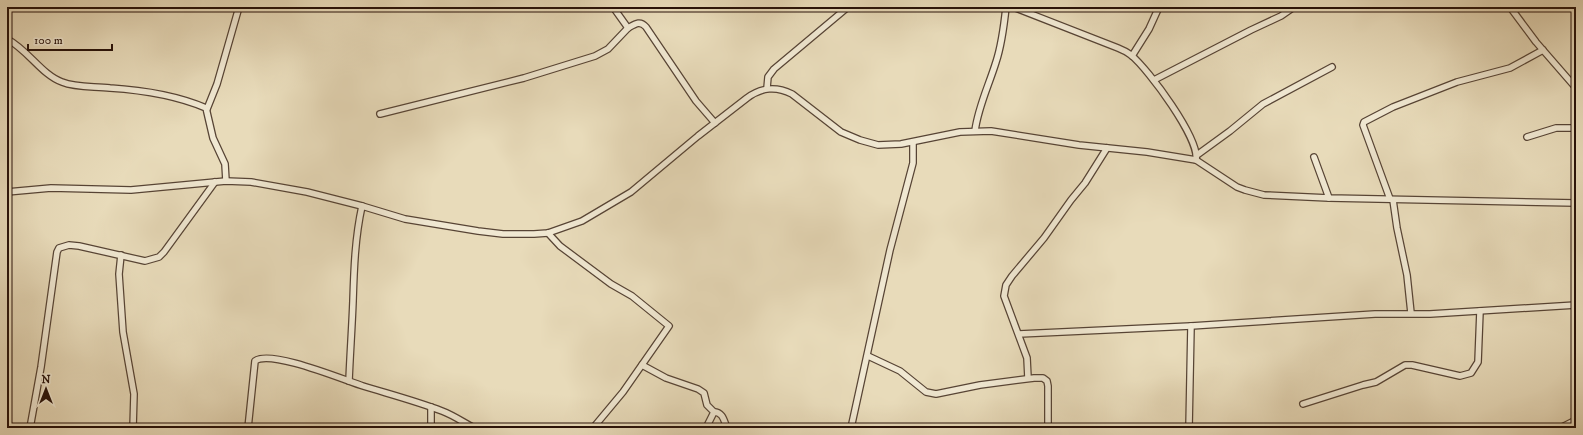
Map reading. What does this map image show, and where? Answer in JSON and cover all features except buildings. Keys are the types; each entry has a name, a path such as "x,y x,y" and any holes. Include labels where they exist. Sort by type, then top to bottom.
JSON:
{"street":[{"path":"226,181 224,164 213,138 207,109 217,84 239,7"},
{"path":"613,7 628,28"},
{"path":"768,88 768,76 774,69 848,7"},
{"path":"975,131 977,116 1002,43 1006,7"},
{"path":"1013,7 1118,48 1132,56 1154,80 1190,135 1196,157"},
{"path":"1132,56 1141,43 1159,7"},
{"path":"1154,80 1281,16 1294,7"},
{"path":"1510,7 1543,50 1576,88"},
{"path":"380,114 524,78 595,56 608,49 628,28 638,23 645,25 696,101 715,123"},
{"path":"7,39 27,53 56,80 63,83 141,92 195,104 207,109"},
{"path":"1411,313 1407,275 1392,199 1363,123 1392,107 1457,82 1510,68 1543,50"},
{"path":"1196,157 1263,104 1332,67"},
{"path":"7,192 45,188 136,189 226,181 267,184 307,192 405,219 503,234 548,234 582,220 618,201 753,94 768,88 792,94 841,132 860,140 878,145 913,142 960,132 990,131 1079,145 1196,157 1230,183 1256,193 1279,196 1576,203"},
{"path":"1527,137 1556,128 1576,128"},
{"path":"851,428 890,250 913,163 913,142"},
{"path":"1028,378 1027,358 1004,296 1006,285 1091,176 1107,148"},
{"path":"1314,158 1329,198"},
{"path":"30,428 42,360 57,252 61,247 74,245 145,261 159,257 215,182"},
{"path":"348,381 353,302 354,254 362,206"},
{"path":"548,234 560,246 611,284 632,296 669,326 611,408 593,428"},
{"path":"121,255 119,274 123,332 134,394 133,428"},
{"path":"1018,334 1191,326 1368,314 1480,311 1576,305"},
{"path":"1303,404 1380,381 1405,366 1412,365 1456,375 1468,375 1474,370 1478,362 1480,311"},
{"path":"1188,428 1191,326"},
{"path":"868,356 900,371 930,393 941,393 980,385 1028,378 1040,378 1047,381 1048,386 1048,428"},
{"path":"248,428 254,364 257,358 296,363 431,407 452,415 474,428"},
{"path":"642,365 666,378 701,391 705,394 708,406 714,412 721,414 727,428"},
{"path":"431,407 431,428"},
{"path":"706,428 714,412"},
{"path":"1560,428 1576,420"}]}
